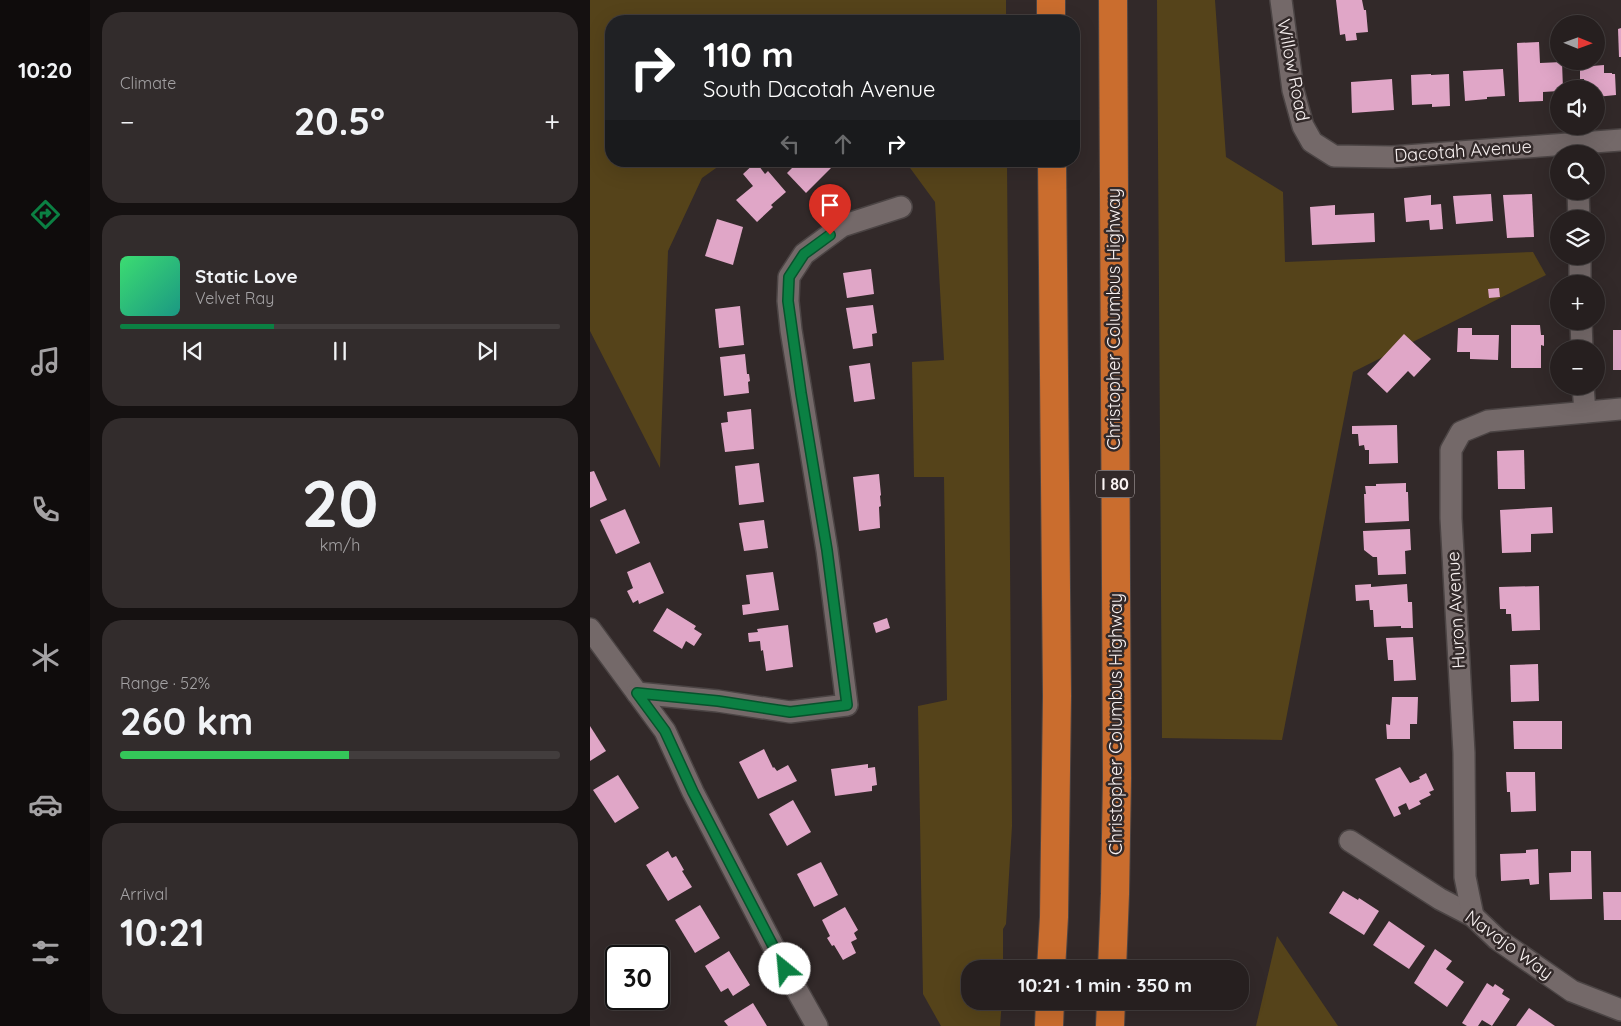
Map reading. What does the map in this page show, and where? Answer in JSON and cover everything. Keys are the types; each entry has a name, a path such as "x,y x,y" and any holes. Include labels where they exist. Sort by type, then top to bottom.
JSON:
{"highway":[{"path":"1052,0 1052,15"},
{"name":"Christopher Columbus Highway","path":"1112,960 1117,788 1113,0"},
{"path":"1052,167 1057,696 1054,918 1052,960"},
{"path":"1049,1026 1050,1010"},
{"path":"1110,1026 1111,1010"}],"street":[{"name":"Willow Road","path":"1281,0 1293,90 1303,126 1312,142 1334,156"},
{"name":"Dacotah Avenue","path":"1587,145 1621,140"},
{"name":"Dacotah Avenue","path":"1334,156 1392,157 1550,149"},
{"path":"637,693 718,701 790,712 847,705 827,550 791,330 788,301 789,277 804,254 842,226 901,207"},
{"path":"1584,395 1585,412"},
{"name":"Huron Avenue","path":"1474,916 1464,877 1464,753 1451,518 1451,450 1461,432 1488,421 1621,409"},
{"path":"590,630 665,731 693,792 785,969 817,1026"},
{"name":"Navajo Way","path":"1350,841 1440,899 1474,916 1497,939 1572,991 1621,1010"}],"shaded area":[{"path":"590,0 1006,0 1006,15 605,15 605,167 718,167 702,178 668,251 660,468 590,331"},
{"path":"1157,0 1215,0 1226,157 1283,192 1285,262 1533,252 1546,275 1353,372 1282,740 1162,738"},
{"path":"909,167 1007,167 1012,826 1006,924 1003,929 1003,960 961,960 961,1010 1001,1010 1000,1026 941,1026 923,994 918,706 947,700 944,477 914,477 912,362 944,360 935,202"},
{"path":"1277,936 1338,1026 1256,1026"}],"building":[{"path":"1336,0 1362,0 1364,10 1366,10 1368,32 1356,33 1357,40 1346,41 1345,34 1340,35"},
{"path":"1621,28 1621,57 1619,57 1618,29"},
{"path":"1539,42 1540,63 1550,63 1550,70 1562,70 1563,80 1550,80 1550,92 1543,92 1543,101 1519,102 1517,43"},
{"path":"1503,69 1505,96 1465,101 1463,71"},
{"path":"1580,70 1604,70 1604,73 1615,74 1616,95 1605,96 1605,80 1580,79"},
{"path":"1449,74 1450,106 1432,107 1432,104 1412,105 1411,75"},
{"path":"1392,79 1394,110 1352,113 1351,82"},
{"path":"751,167 760,167 765,174 768,171 786,192 771,205 773,207 757,222 736,200 753,186 743,174"},
{"path":"793,167 832,167 806,193 787,173"},
{"path":"1491,194 1493,221 1456,224 1453,196"},
{"path":"1532,194 1534,237 1507,238 1503,195"},
{"path":"1431,195 1431,205 1441,204 1443,229 1430,230 1429,220 1406,222 1404,198"},
{"path":"1335,205 1335,215 1374,213 1375,242 1312,245 1310,207"},
{"path":"717,219 743,227 733,265 705,256"},
{"path":"871,269 874,294 847,298 843,273"},
{"path":"1499,288 1500,297 1489,298 1488,289"},
{"path":"873,305 877,333 872,334 873,346 853,349 846,308"},
{"path":"740,306 744,345 719,348 715,309"},
{"path":"1511,325 1540,325 1541,335 1544,335 1544,346 1541,345 1541,368 1511,368"},
{"path":"1458,328 1472,328 1472,335 1499,335 1498,360 1470,359 1470,352 1457,352"},
{"path":"1613,330 1621,330 1621,370 1613,370"},
{"path":"1404,334 1431,359 1414,377 1408,371 1387,393 1367,374"},
{"path":"745,354 747,374 749,374 750,381 748,382 749,393 724,396 720,357"},
{"path":"870,363 875,399 854,402 849,366"},
{"path":"751,409 754,449 725,452 721,423 728,422 727,412"},
{"path":"1397,425 1398,463 1369,464 1369,450 1365,450 1364,445 1359,446 1358,434 1352,434 1352,426"},
{"path":"1524,450 1525,489 1498,489 1497,451"},
{"path":"759,463 764,502 739,505 735,466"},
{"path":"594,471 607,500 590,508 590,472"},
{"path":"879,474 881,495 881,506 879,507 880,528 859,531 853,477"},
{"path":"1406,483 1409,521 1365,523 1365,486"},
{"path":"1552,507 1553,533 1531,534 1531,552 1502,553 1500,510"},
{"path":"625,509 640,543 616,554 600,520"},
{"path":"764,520 768,548 744,551 739,523"},
{"path":"1410,529 1411,550 1405,551 1406,574 1378,575 1377,557 1373,557 1364,550 1363,531"},
{"path":"650,562 664,593 639,604 638,600 633,603 627,591 633,588 627,572"},
{"path":"773,572 779,610 743,615 742,605 750,604 746,575"},
{"path":"1371,584 1371,587 1407,584 1408,602 1412,602 1413,628 1401,628 1401,626 1374,627 1373,610 1370,610 1369,600 1356,601 1355,585"},
{"path":"1539,586 1540,630 1512,631 1511,614 1506,614 1506,609 1500,609 1499,587"},
{"path":"667,608 696,626 694,629 702,634 694,646 686,641 682,649 653,631"},
{"path":"887,618 890,628 876,633 873,623"},
{"path":"788,625 793,667 766,671 760,641 749,642 748,633 758,632 757,629"},
{"path":"1413,637 1416,680 1394,681 1393,660 1388,660 1386,638"},
{"path":"1538,664 1539,701 1511,702 1510,665"},
{"path":"1392,697 1418,697 1417,724 1410,724 1410,739 1387,739 1386,724 1390,725"},
{"path":"1513,721 1562,721 1562,749 1514,749"},
{"path":"590,726 606,751 590,761"},
{"path":"764,749 773,768 777,771 788,765 797,781 758,799 739,762"},
{"path":"868,764 868,768 875,767 877,785 872,786 872,791 835,796 831,769"},
{"path":"1400,767 1410,783 1420,779 1419,777 1426,773 1434,790 1429,792 1431,795 1419,801 1421,804 1409,810 1406,803 1398,807 1401,814 1394,817 1375,779"},
{"path":"1506,772 1535,772 1536,811 1511,812"},
{"path":"618,775 639,808 615,823 593,790"},
{"path":"793,800 811,832 787,846 769,814"},
{"path":"1538,849 1539,884 1530,885 1529,879 1501,881 1500,854 1526,853 1526,850"},
{"path":"668,851 672,858 676,856 684,870 682,871 692,887 668,901 646,865"},
{"path":"1571,851 1591,851 1592,899 1550,900 1549,873 1571,872"},
{"path":"821,862 838,895 814,907 797,874"},
{"path":"1343,891 1358,900 1359,898 1379,911 1364,935 1329,913"},
{"path":"1603,892 1621,892 1621,920 1604,920"},
{"path":"700,905 720,938 695,953 675,920"},
{"path":"845,907 858,930 854,933 857,939 851,942 856,953 843,960 834,945 832,946 827,938 830,936 822,920"},
{"path":"1389,921 1425,946 1409,969 1373,945"},
{"path":"1435,949 1452,961 1446,969 1464,982 1447,1007 1414,983"},
{"path":"729,951 750,985 733,996 728,988 721,992 705,966"},
{"path":"1487,983 1493,987 1495,984 1504,990 1502,994 1510,999 1492,1026 1482,1020 1478,1026 1467,1026 1462,1023"},
{"path":"753,1003 767,1026 728,1026 724,1021"},
{"path":"1529,1008 1555,1026 1516,1026"}],"route":[{"path":"785,969 693,792 665,731 637,693 718,701 790,712 847,705 827,550 791,330 788,301 789,277 804,254 830,235"}]}
